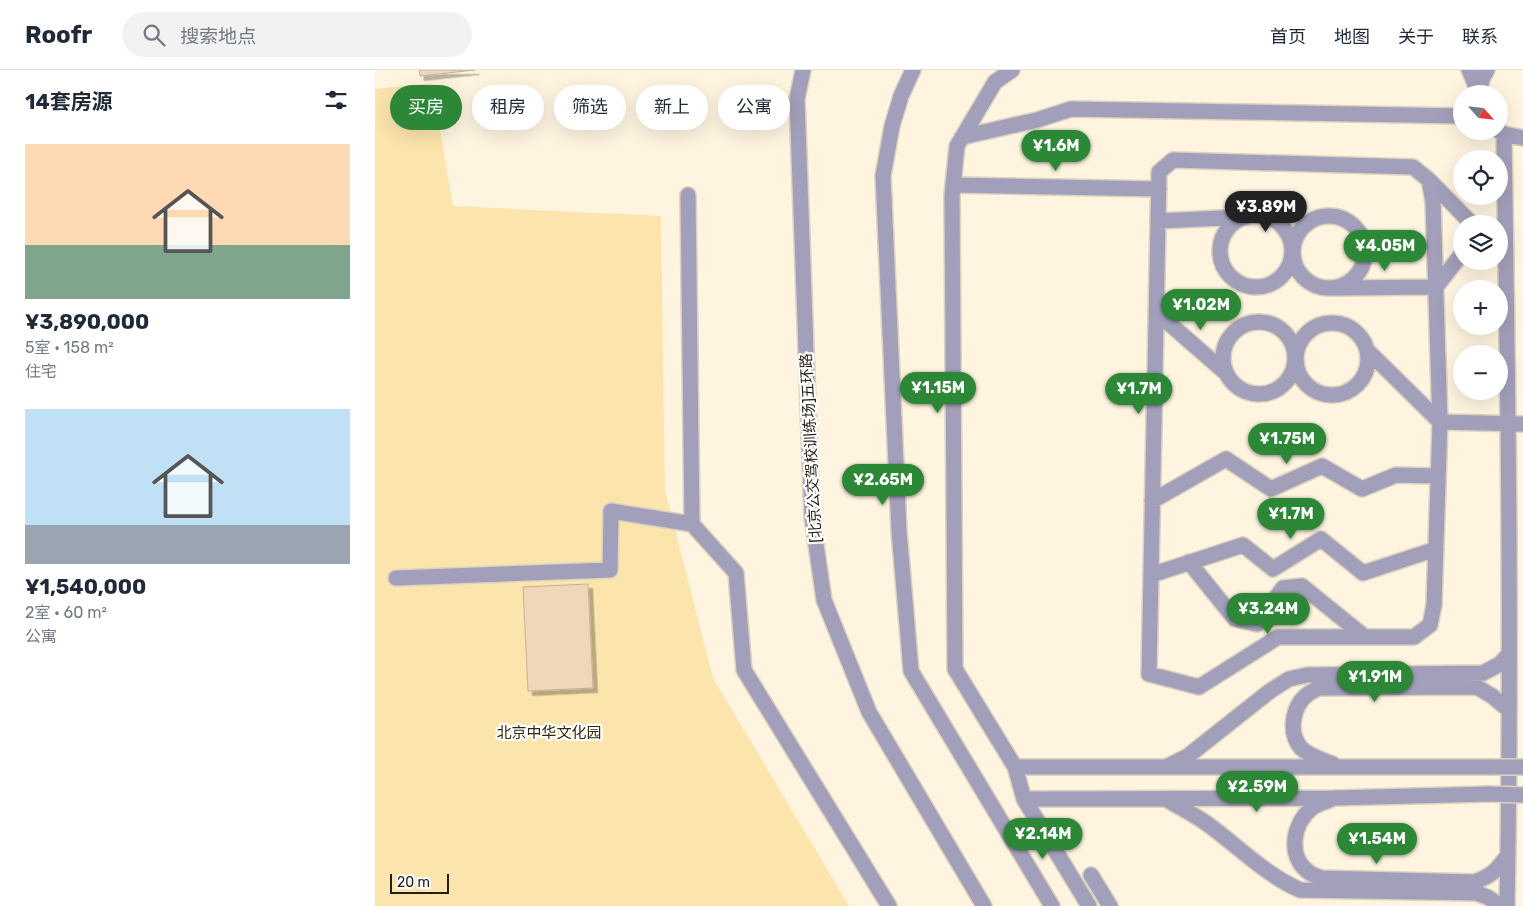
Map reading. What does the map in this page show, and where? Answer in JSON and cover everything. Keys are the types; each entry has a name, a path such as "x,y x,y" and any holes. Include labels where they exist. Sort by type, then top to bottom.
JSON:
{"street":[{"name":"[北京公交驾校训练场]五环路","path":"803,70 797,100 812,517 823,600 869,712 984,906"},
{"path":"913,70 901,96 892,126 883,176 899,531 911,671 1052,906"},
{"path":"1012,70 995,82 957,146 953,184 955,670 1015,767 1024,799 1089,906"},
{"path":"1469,70 1475,85"},
{"path":"1481,85 1487,70"},
{"path":"962,137 1037,120 1071,109 1453,116"},
{"path":"1508,135 1523,138"},
{"path":"1501,140 1516,424 1509,654 1507,906"},
{"path":"1429,180 1433,202 1440,422 1434,605 1430,625 1413,636 1278,637 1199,687 1149,674 1159,172 1173,160 1413,167 1429,180 1463,215"},
{"path":"953,184 1159,189"},
{"path":"688,195 692,524"},
{"path":"1158,221 1255,215 1268,216 1279,222 1287,232 1292,243 1292,256 1295,267 1302,277 1311,284 1323,288 1435,287"},
{"path":"1243,217 1233,223 1225,232 1221,243 1220,255 1223,266 1229,276 1239,284 1256,288 1273,284 1282,277 1289,267 1297,233 1305,224 1316,218 1328,215 1340,217 1351,222 1359,232 1364,243 1365,255 1362,267 1355,277 1346,284 1334,288"},
{"path":"1435,287 1453,265"},
{"path":"1156,312 1225,373 1232,383 1241,390 1253,394 1265,394 1276,391 1285,384 1292,374 1295,362 1296,350 1301,339 1308,330 1319,324 1331,322 1343,324 1354,329 1362,338 1367,350 1368,362 1365,374 1358,384 1349,391 1338,395 1326,395 1314,391 1305,384 1298,374 1295,362 1295,350 1290,339 1282,330 1272,324 1260,321 1248,323 1237,329 1229,338 1224,349 1225,373"},
{"path":"1367,350 1440,422 1516,424"},
{"path":"1152,501 1225,460 1271,489 1322,466 1362,489 1396,475 1438,476"},
{"path":"396,578 610,570 611,510 692,524 736,573 744,670 889,906"},
{"path":"1151,575 1243,545 1273,569 1321,539 1363,573 1436,549"},
{"path":"1189,562 1235,619 1257,624 1283,588 1302,586 1365,637"},
{"path":"1163,768 1188,756 1289,679 1307,675 1483,673 1500,664 1509,654"},
{"path":"1339,767 1313,756 1301,748 1293,734 1293,719 1298,708 1306,695 1318,688 1477,688 1493,696 1509,710"},
{"path":"1015,767 1523,767"},
{"path":"1024,799 1523,795"},
{"path":"1334,798 1312,808 1300,821 1296,830 1294,846 1300,864 1309,873 1321,878 1473,882 1497,871 1508,855"},
{"path":"1165,799 1206,822 1276,878 1300,890 1476,893 1495,901 1498,906"},
{"path":"1091,876 1110,906"}],"green space":[{"name":"北京中华文化园","path":"432,83 432,85 413,85"},
{"name":"北京中华文化园","path":"390,87 390,130 440,130 453,206 661,216 665,490 713,678 849,906 375,906 375,89"}],"building":[{"path":"419,70 475,70 420,76"},
{"path":"588,584 593,688 528,691 523,587"}]}
